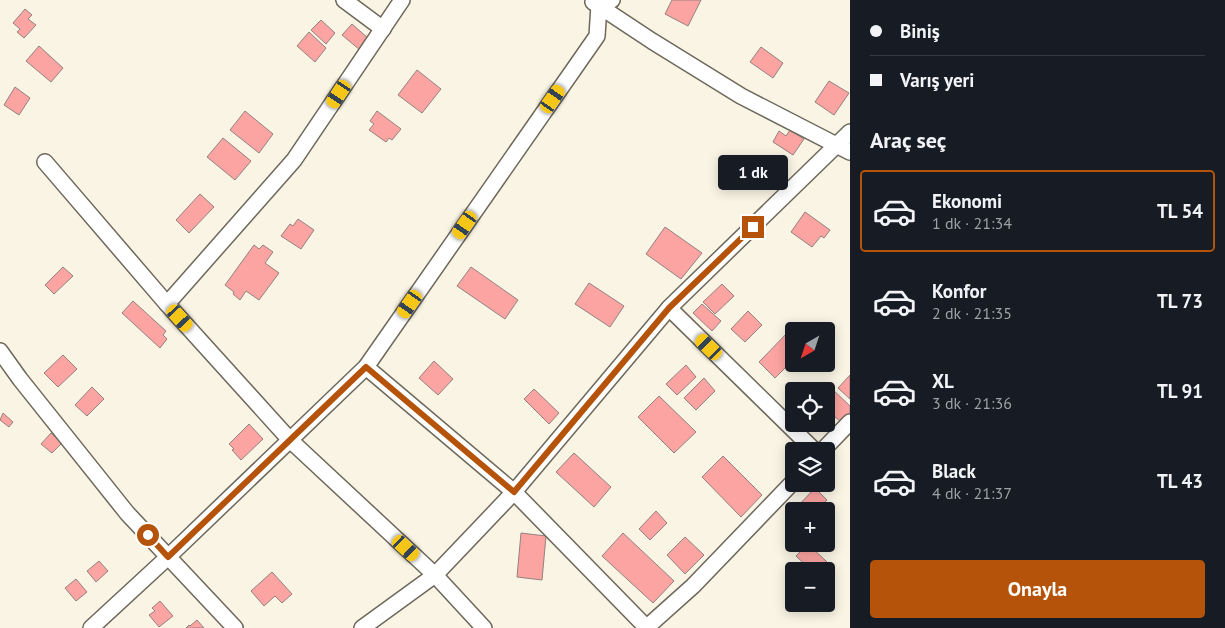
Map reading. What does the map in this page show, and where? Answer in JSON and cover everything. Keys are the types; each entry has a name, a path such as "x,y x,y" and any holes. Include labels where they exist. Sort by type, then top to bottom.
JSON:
{"street":[{"path":"344,0 383,28"},
{"path":"167,304 294,160 402,0"},
{"path":"600,2 652,41 742,96 843,149"},
{"path":"91,628 168,557 366,367 597,36 600,2"},
{"path":"362,628 435,575 514,492 669,308 843,149 850,132"},
{"path":"45,162 167,304 290,440 435,575 484,628"},
{"path":"669,308 806,442"},
{"path":"0,351 20,379 127,513 235,628"},
{"path":"366,367 514,492 646,628 692,586 785,490"},
{"path":"831,442 850,422"}],"building":[{"path":"672,0 701,0 688,26 665,14"},
{"path":"25,9 32,15 28,19 36,25 24,38 17,32 20,29 13,23"},
{"path":"321,20 335,33 326,44 311,30"},
{"path":"352,24 369,39 360,50 342,35"},
{"path":"309,32 326,48 315,62 297,46"},
{"path":"39,46 63,68 51,82 26,61"},
{"path":"761,47 783,63 773,78 750,62"},
{"path":"417,70 441,89 422,113 398,95"},
{"path":"829,81 849,93 834,115 815,102"},
{"path":"15,87 30,98 19,115 4,105"},
{"path":"245,111 273,134 259,153 230,130"},
{"path":"377,111 401,129 392,140 389,138 386,142 369,130 374,124 370,121"},
{"path":"790,130 804,139 793,155 773,142 779,131 786,136"},
{"path":"223,138 251,161 235,180 207,157"},
{"path":"200,194 214,207 189,233 176,220"},
{"path":"805,212 830,230 824,238 821,236 812,247 791,232"},
{"path":"298,219 314,230 301,249 281,236 290,224 293,226"},
{"path":"665,227 702,253 681,279 646,254"},
{"path":"254,245 259,249 263,245 273,252 265,263 279,273 259,300 246,291 240,300 225,285"},
{"path":"63,267 73,276 54,294 45,285"},
{"path":"471,267 518,300 505,319 457,286"},
{"path":"589,283 624,306 610,327 575,304"},
{"path":"722,284 734,296 715,314 703,302"},
{"path":"133,301 166,331 163,335 167,339 160,348 122,313"},
{"path":"702,304 721,321 712,331 693,313"},
{"path":"748,311 762,325 745,342 731,329"},
{"path":"785,335 785,368 775,378 759,362"},
{"path":"63,355 77,369 58,387 44,373"},
{"path":"434,361 453,379 438,395 419,378"},
{"path":"686,365 696,377 677,395 666,384"},
{"path":"850,375 850,399 838,388"},
{"path":"704,378 715,391 696,410 684,398"},
{"path":"92,387 104,399 87,416 75,405"},
{"path":"534,389 559,413 549,424 524,399"},
{"path":"835,392 850,406 850,413 841,422 835,417"},
{"path":"659,396 696,432 674,453 638,417"},
{"path":"3,413 13,422 9,427 0,420"},
{"path":"249,424 263,439 241,460 229,444"},
{"path":"51,433 62,443 52,453 41,444"},
{"path":"574,453 611,487 594,507 556,472"},
{"path":"723,456 762,495 741,517 702,477"},
{"path":"811,492 819,492 827,500 825,502 802,502"},
{"path":"656,511 667,523 650,540 639,529"},
{"path":"521,533 546,536 542,580 517,577"},
{"path":"623,533 674,581 653,603 602,556"},
{"path":"685,537 704,555 685,574 667,555"},
{"path":"800,552 816,552 827,562 802,562 796,556"},
{"path":"99,561 108,571 96,582 87,571"},
{"path":"272,572 292,594 282,603 275,596 264,606 251,591"},
{"path":"76,579 87,592 76,601 65,588"},
{"path":"160,601 173,616 159,627 149,615 155,611 152,608"},
{"path":"197,620 204,628 186,628 190,626"}],"route":[{"path":"148,535 168,557 366,367 514,492 669,308 753,227"}]}
